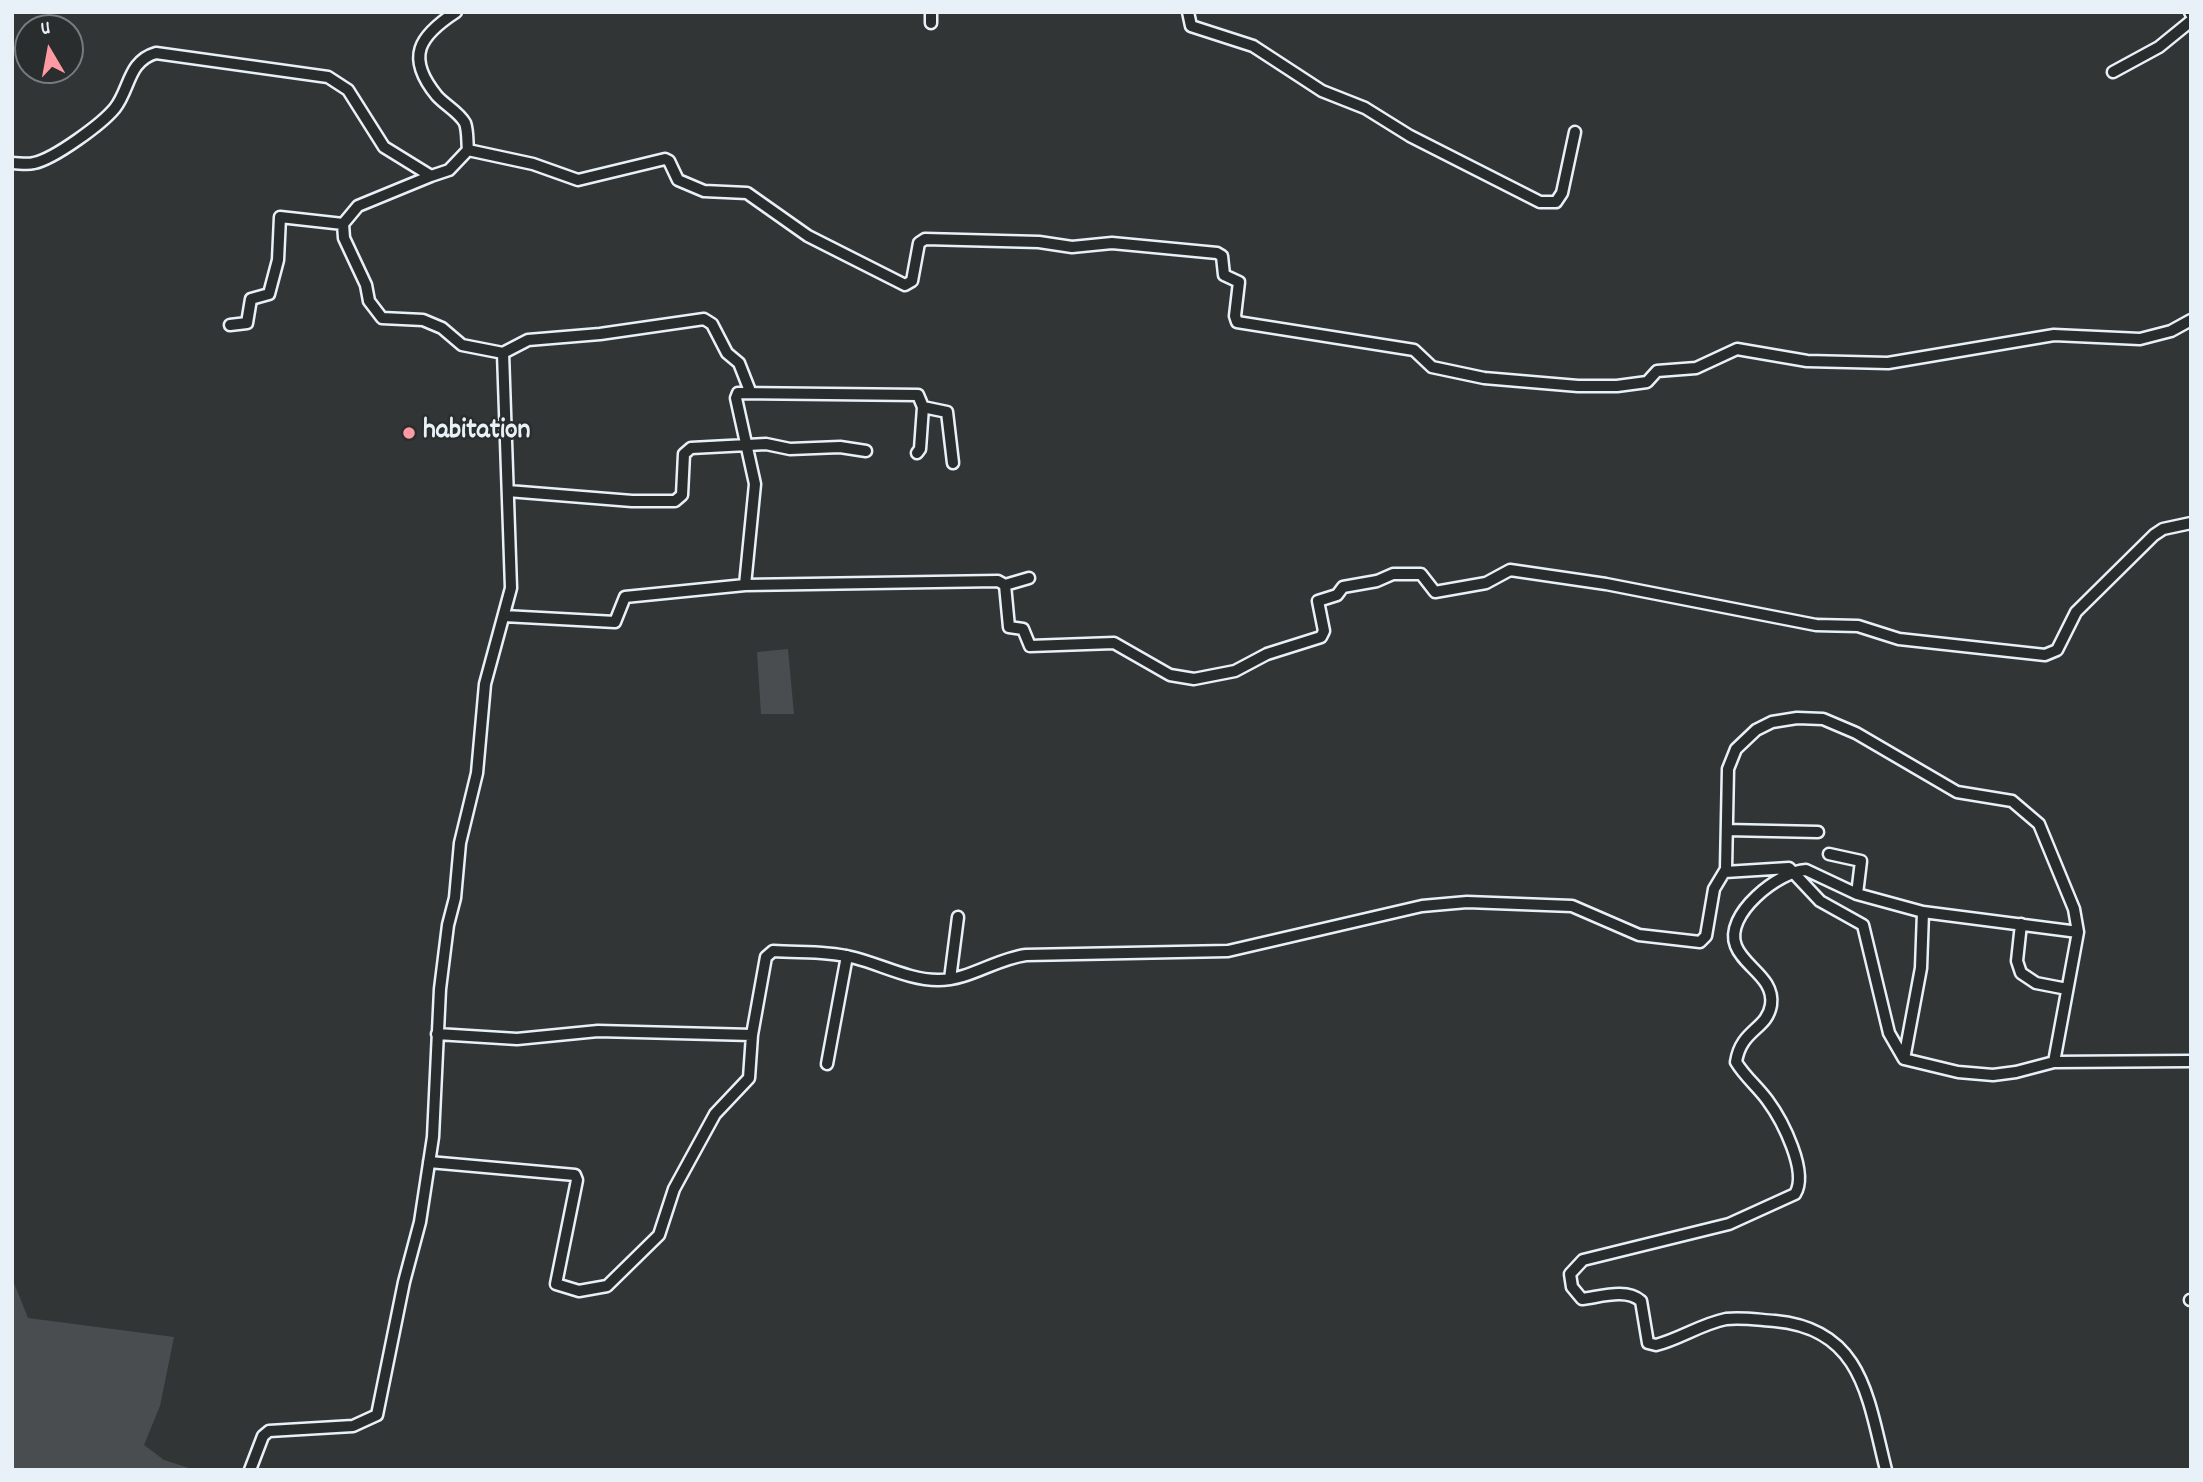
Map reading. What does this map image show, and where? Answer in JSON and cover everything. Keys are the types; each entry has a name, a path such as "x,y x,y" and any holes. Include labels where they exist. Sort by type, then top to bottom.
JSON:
{"street":[{"path":"456,12 432,27 421,45 419,58 423,75 465,124 468,150"},
{"path":"1188,12 1191,26 1253,46 1322,91 1365,108 1421,142 1540,202 1556,202 1562,193 1575,132"},
{"path":"2113,72 2159,47 2191,21"},
{"path":"12,163 33,164 46,159 94,126 116,106 134,68 156,53 328,77 348,90 384,147 430,176"},
{"path":"468,150 449,170 358,206 343,224 344,238 352,250 375,312 384,319 423,320 442,328 462,345 503,353 528,340 612,333 704,319 712,324 727,353 739,363 750,391"},
{"path":"468,150 533,164 578,180 665,159 669,161 678,180 704,191 747,193 802,233 905,285 912,281 919,243 925,239 1039,242 1072,247 1112,243 1217,253 1222,256 1224,275 1239,282 1235,316 1237,322 1414,350 1432,367 1506,381 1597,387 1645,383 1657,371 1696,368 1737,349 1807,361 1888,363 2054,335 2140,339 2171,331 2191,320"},
{"path":"230,325 247,323 251,299 269,294 278,260 280,217 343,224"},
{"path":"250,1470 263,1436 269,1431 353,1426 377,1415 404,1282 421,1222 429,1162 445,950 455,898 460,843 477,773 485,684 511,588 503,353"},
{"path":"745,585 755,488 748,444 736,398 738,393 916,394 923,407 920,449 916,453"},
{"path":"923,407 947,412 953,463"},
{"path":"508,491 632,501 675,501 682,495 685,451 748,444 790,449 840,447 866,451"},
{"path":"1005,585 1009,627 1023,629 1030,646 1114,643 1170,675 1185,679 1235,671 1267,654 1321,637 1324,631 1318,601 1335,595 1343,587 1377,582 1391,575 1419,574 1435,592 1486,583 1510,570 1606,584 1816,625 1858,626 1899,639 2045,655 2057,650 2076,612 2154,535 2170,527 2191,523"},
{"path":"503,616 615,622 625,597 745,585 998,581 1005,585 1029,578"},
{"path":"429,1162 575,1175 577,1180 556,1283 579,1291 607,1286 662,1230 671,1195 715,1114 749,1078 752,1035 769,953 847,956 915,977 950,979 1026,955 1228,951 1443,903 1572,906 1627,931 1696,943 1706,936 1714,889 1725,872 1728,769 1736,749 1756,730 1772,722 1797,718 1823,719 1856,733 1957,792 2002,798 2029,814 2046,839 2074,909 2078,932 2054,1062"},
{"path":"1727,830 1818,832"},
{"path":"1829,854 1861,861 1857,894"},
{"path":"1725,872 1776,867 1795,872 1820,901 1863,925 1889,1033 1904,1059 1958,1072 1993,1075 2016,1073 2054,1062 2191,1061"},
{"path":"1886,1470 1874,1414 1862,1380 1845,1352 1818,1330 1783,1322 1728,1319 1656,1345 1648,1343 1641,1301 1635,1296 1623,1294 1582,1299 1572,1287 1570,1274 1583,1260 1729,1224 1795,1194 1798,1189 1797,1164 1782,1123 1736,1062 1738,1046 1745,1036 1765,1021 1771,995 1764,980 1740,953 1734,940 1739,919 1751,899 1770,884 1795,872 1806,870 1857,894 1923,912 2078,932"},
{"path":"1904,1059 1921,968 1923,912"},
{"path":"950,979 958,917"},
{"path":"2021,924 2017,961 2021,973 2036,983 2067,989"},
{"path":"827,1063 847,956"},
{"path":"437,1034 517,1039 598,1031 752,1035"}],"shaded area":[{"path":"788,649 794,714 761,714 757,652"},
{"path":"12,1278 28,1318 174,1337 160,1406 144,1445 164,1460 195,1470 12,1470"}],"place":[{"name":"habitation","path":"409,433"}]}
